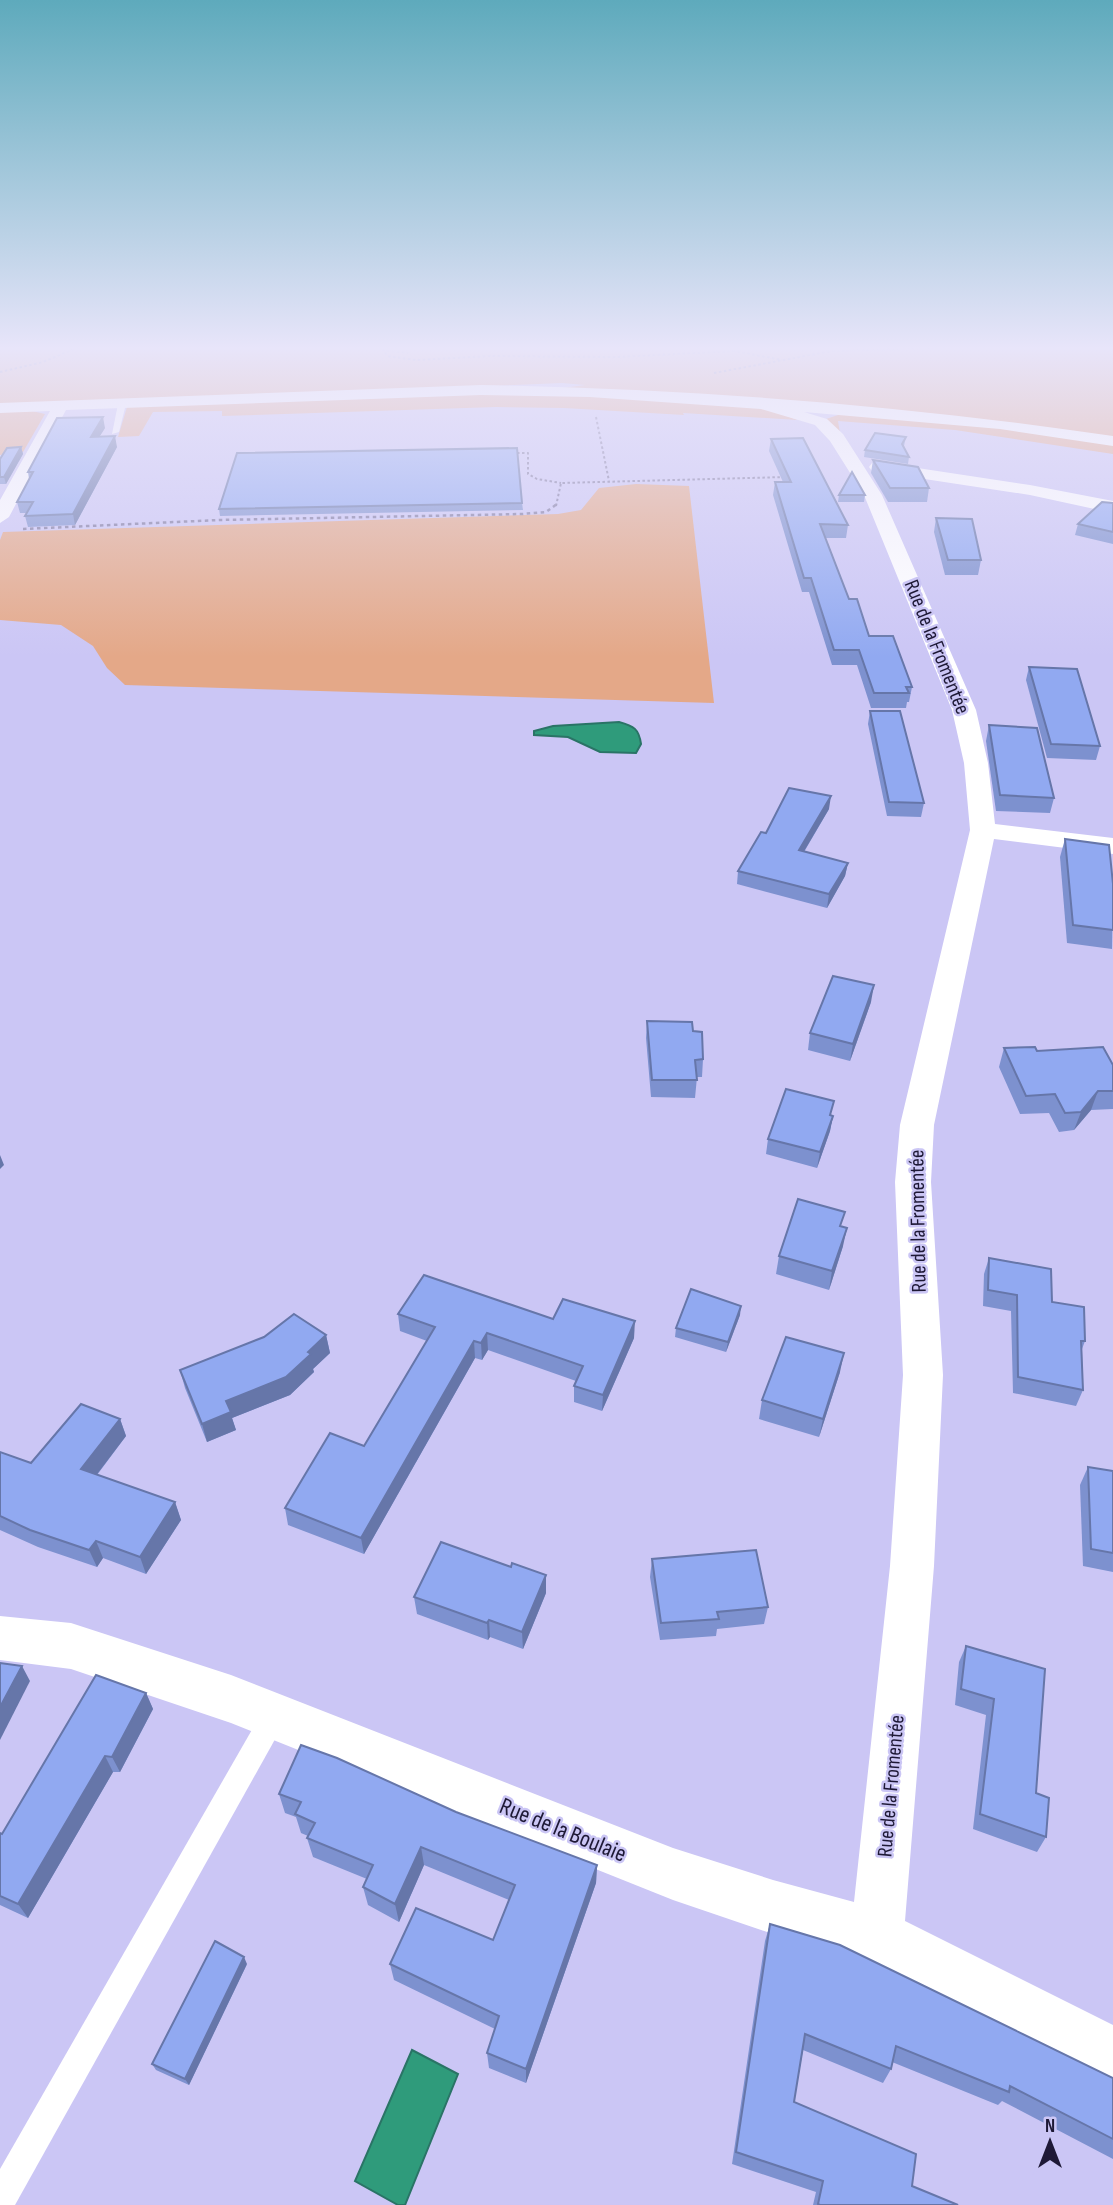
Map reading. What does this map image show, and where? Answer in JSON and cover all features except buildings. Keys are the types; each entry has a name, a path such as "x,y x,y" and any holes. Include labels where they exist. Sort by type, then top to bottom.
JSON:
{"street":[{"path":"6,523 40,451"},
{"name":"Rue de la Fromentée","path":"845,451 873,495 892,534 964,710 976,762 983,830 917,1125 913,1182 923,1376 912,1566 877,1936"},
{"path":"853,463 1030,490 1113,507"},
{"path":"983,830 1113,846"},
{"name":"Rue de la Boulaie","path":"0,1638 71,1646 274,1716 673,1874 773,1907 877,1936 1113,2056"}],"lane":[{"path":"0,2200 274,1716"}],"path":[{"path":"603,451 609,481"},
{"path":"500,453 528,453 528,474 537,480 561,484 790,477"},
{"path":"6,523 548,512 557,507 561,499 561,484"}],"shaded area":[{"path":"0,451 24,451 23,452 0,455"},
{"path":"1093,451 1113,451 1113,454"},
{"path":"636,484 689,486 714,703 125,685 107,668 93,646 61,625 0,620 0,540 3,532 558,514 581,510 599,488"},
{"path":"619,722 632,727 639,735 641,744 636,753 600,752 568,737 534,735 534,731 553,726"},
{"path":"412,2050 458,2074 405,2205 398,2205 355,2181"}]}
